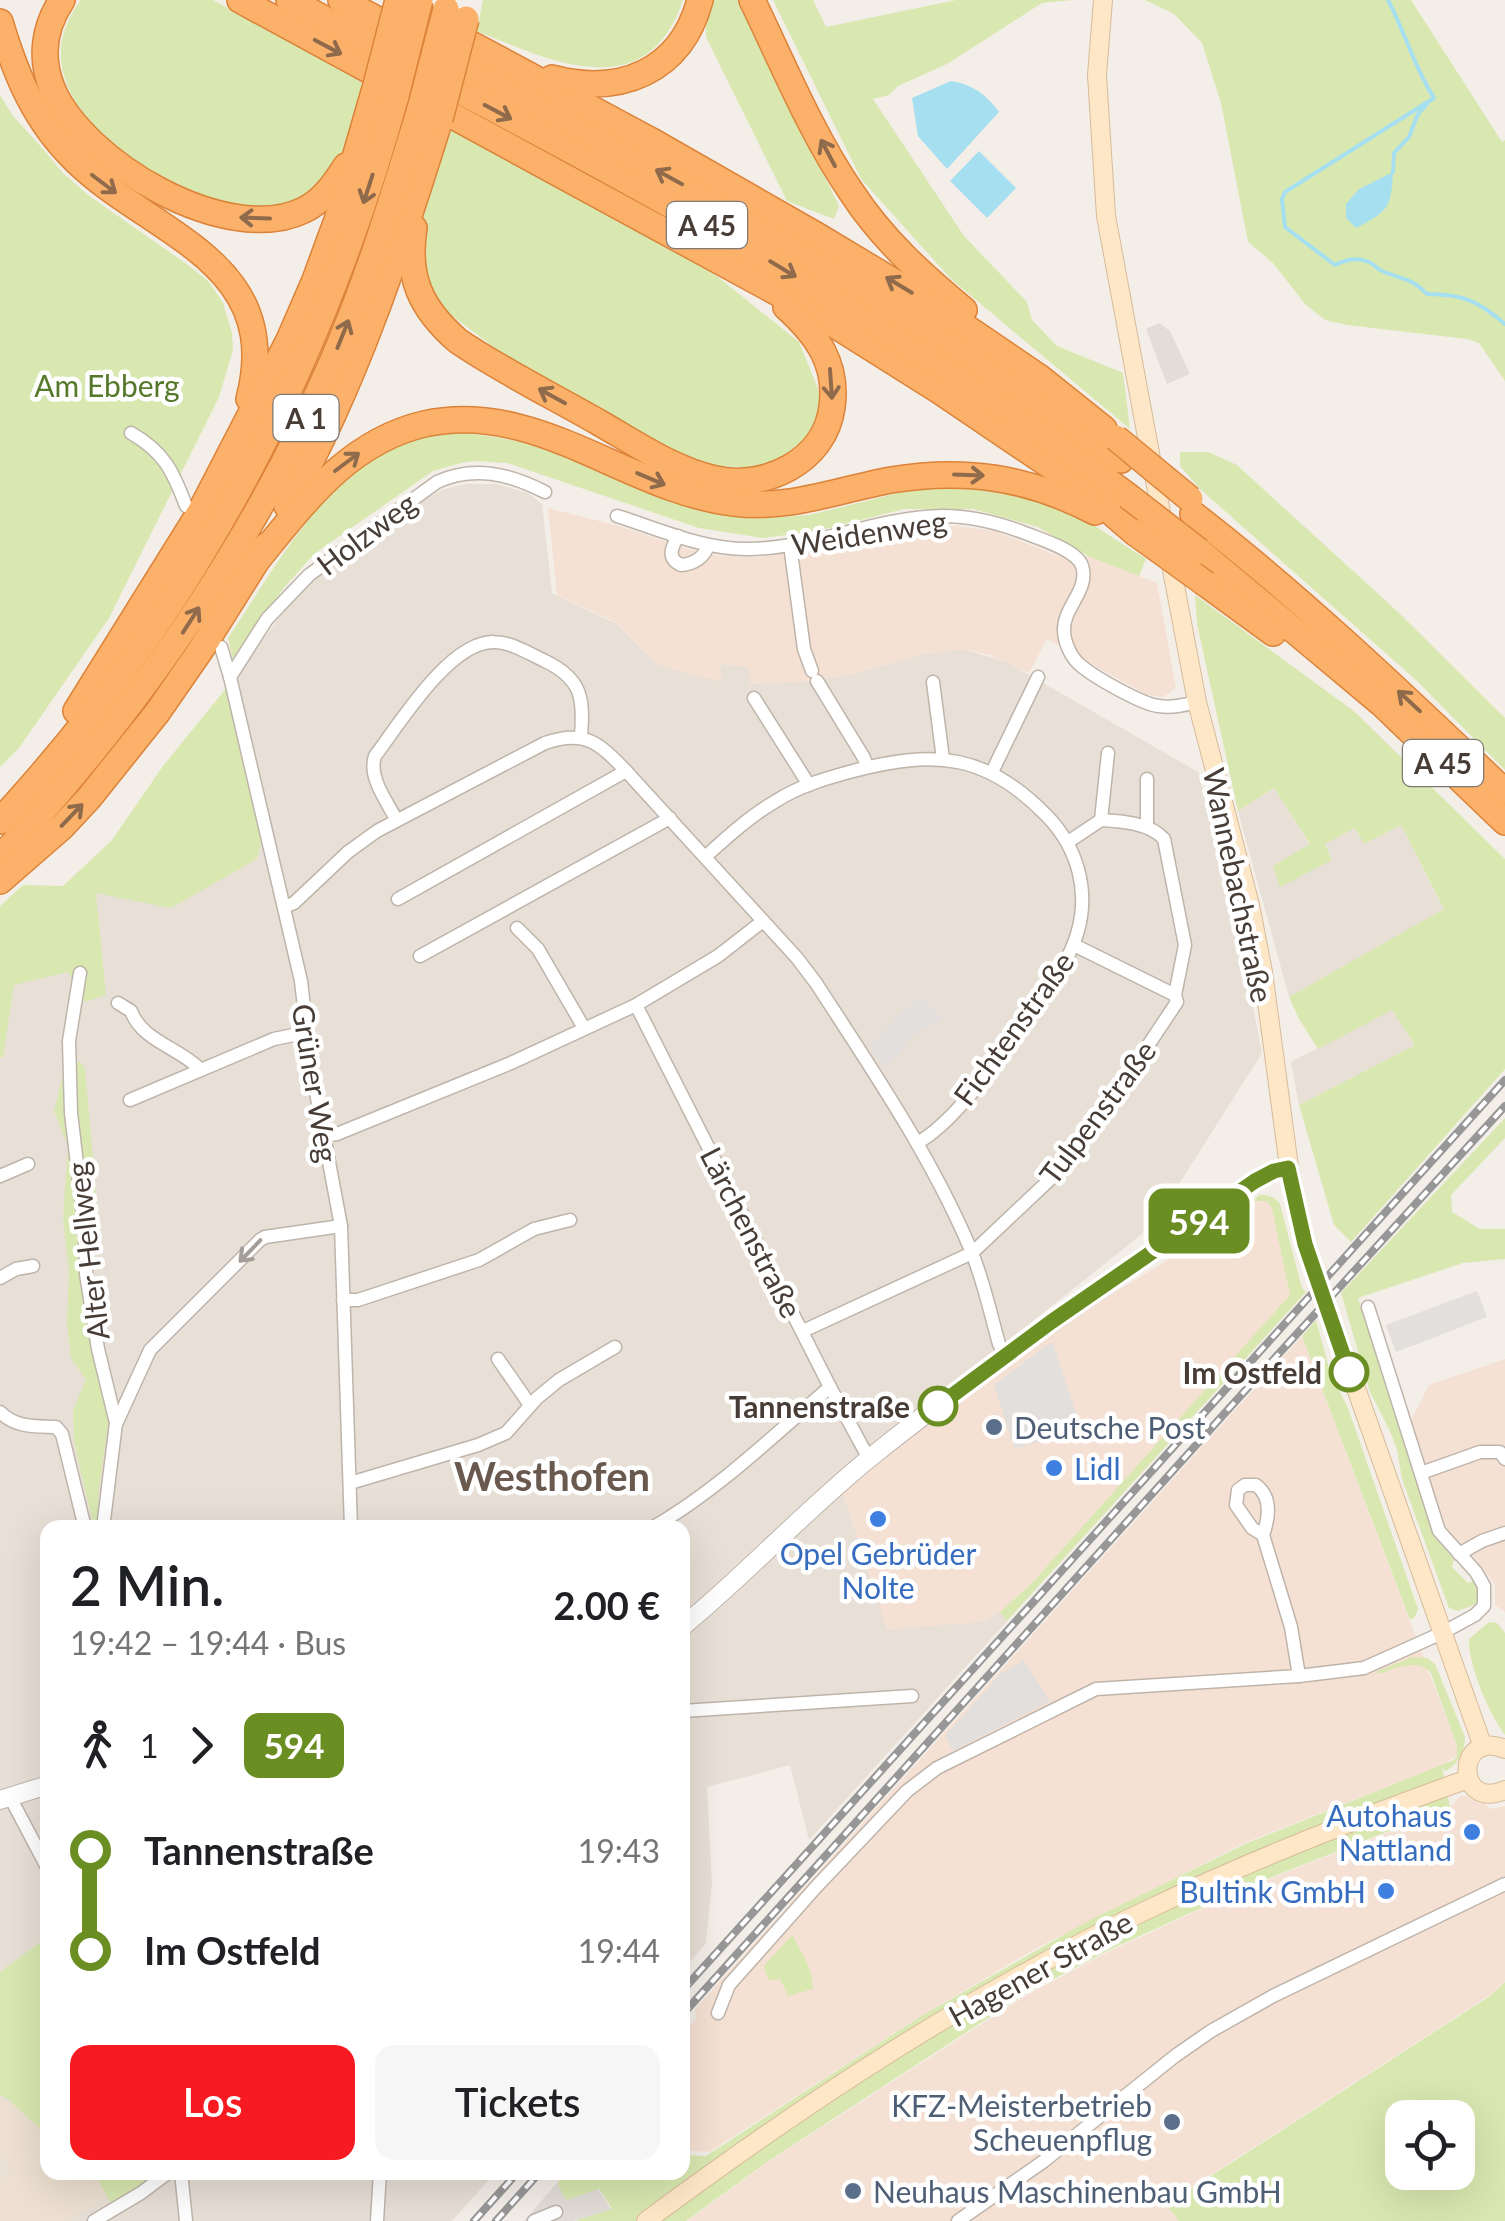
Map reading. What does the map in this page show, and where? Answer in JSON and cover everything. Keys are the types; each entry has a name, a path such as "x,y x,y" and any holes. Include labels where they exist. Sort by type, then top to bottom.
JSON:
{"highway":[{"path":"62,0 48,28 44,54 48,77 60,103 96,145 123,168 196,206 222,215 261,220 292,216 309,208 322,198 345,167 368,115 386,90 398,0"},
{"path":"241,0 822,317 1083,488 1134,532 1313,663 1382,704"},
{"name":"A 45","path":"289,0 748,249 912,348 1029,426 1199,551 1382,704 1505,822"},
{"name":"A 45","path":"341,0 796,249 1118,449 1191,507 1385,678 1505,792"},
{"path":"390,0 816,234 936,307 1039,377"},
{"name":"A 1","path":"0,820 33,785 145,644 200,557 276,422 335,285 379,156 386,90 420,0"},
{"path":"523,71 572,84 602,85 631,79 657,66 678,47 700,0"},
{"path":"752,0 836,168 868,216 915,268 1118,449"},
{"name":"A 1","path":"0,858 55,800 135,700 252,522 334,358 430,114 458,7"},
{"path":"0,22 25,92 54,138 96,178 198,250 231,282 240,297 252,332 255,371 248,404 225,464"},
{"path":"430,114 412,238 412,266 425,304 444,329 477,354 673,464 717,479 745,481 785,471 810,452 830,419 832,382 827,358 804,324 776,298 725,264"},
{"path":"33,785 200,512 289,340 338,220 368,115"},
{"path":"0,881 62,827 157,712 258,559 322,441 380,298 424,169"},
{"path":"258,559 324,480 370,445 422,425 471,420 510,424 553,437 673,488 718,501 776,505 890,480 982,475 1037,486 1134,532"}],"main road":[{"name":"Wannebachstraße","path":"1103,0 1097,75 1106,216 1197,702 1250,905 1263,972 1288,1168 1305,1244 1483,1746"},
{"path":"1504,1795 1478,1791 1468,1780 1467,1764 1483,1746 1505,1749"},
{"name":"Hagener Straße","path":"646,2221 877,2062 1063,1953 1245,1865 1468,1780"}],"street":[{"path":"131,433 163,457 186,506"},
{"name":"Holzweg","path":"230,677 267,619 310,575 437,482 458,474 481,472 523,481 545,492"},
{"name":"Weidenweg","path":"617,516 730,549 790,544 926,517 957,516 1012,528 1060,548 1082,565 1081,587 1064,626 1066,643 1079,664 1147,704 1178,707 1197,702"},
{"name":"Weidenweg","path":"678,536 671,552 673,560 681,565 702,556 708,544"},
{"path":"790,544 804,649 815,676 867,767"},
{"path":"396,819 374,774 374,756 431,684 468,649 491,642 506,644 561,670 572,679 582,700 581,736"},
{"name":"Grüner Weg","path":"221,648 301,981 311,1066 341,1226 350,1520"},
{"path":"992,772 1038,677"},
{"path":"933,682 943,759"},
{"path":"754,698 809,785"},
{"path":"284,907 294,903 348,852 396,819 545,743 581,736 594,741 670,818 816,982 950,1203 972,1253 998,1344 1006,1356"},
{"path":"1101,820 1108,752"},
{"name":"Fichtenstraße","path":"705,858 776,800 809,785 906,759 959,761 992,772 1041,810 1068,842 1078,864 1083,898 1074,945 1021,1028 972,1092 928,1138 917,1143"},
{"path":"398,899 626,771"},
{"path":"1068,842 1101,820 1147,828 1147,779"},
{"path":"420,956 670,818"},
{"name":"Tulpenstraße","path":"803,1331 972,1253 1062,1168 1109,1104 1176,1002 1185,946 1164,839 1156,830 1147,828"},
{"path":"323,1136 338,1134 512,1063 636,1005 718,956 763,921"},
{"path":"517,928 538,949 584,1028"},
{"path":"1074,945 1175,995"},
{"name":"Alter Hellweg","path":"80,973 69,1041 71,1113 86,1274 98,1350 116,1423 104,1520"},
{"path":"118,1003 131,1011 142,1030 200,1069"},
{"name":"Lärchenstraße","path":"636,1005 869,1459"},
{"path":"130,1100 274,1039 308,1032"},
{"path":"0,1176 28,1164"},
{"path":"690,1621 869,1459 1006,1356 1255,1181 1288,1168"},
{"path":"343,1300 358,1300 479,1260 534,1229 570,1220"},
{"path":"116,1423 150,1350 260,1240 341,1226"},
{"path":"0,1278 33,1266"},
{"path":"718,2013 728,1985 906,1791 936,1768 1096,1688 1362,1670 1442,1633 1484,1606 1484,1586 1476,1572 1439,1531 1368,1307"},
{"path":"350,1483 506,1433 559,1380 615,1347"},
{"path":"498,1359 530,1405"},
{"path":"665,1520 726,1476 830,1387"},
{"path":"0,1412 17,1425 56,1426 62,1434 83,1520"},
{"path":"1420,1473 1480,1452 1500,1452 1505,1459"},
{"path":"1459,1554 1482,1540 1505,1533"},
{"path":"1263,1535 1291,1627 1299,1676"},
{"path":"690,1710 912,1696"},
{"path":"40,1787 5,1799 40,1856"},
{"path":"958,2221 1044,2160 1210,2030 1505,1884"},
{"path":"94,2221 158,2180"},
{"path":"182,2180 186,2221"},
{"path":"377,2221 380,2180"},
{"path":"534,2221 556,2212"}],"shaded area":[{"path":"1159,323 1170,331 1190,374 1167,384 1146,329"},
{"path":"466,484 496,484 528,493 542,504 552,593 617,624 659,665 721,680 720,664 750,667 751,684 808,681 962,649 1007,662 1198,772 1233,908 1262,1053 1153,1225 838,1477 887,1629 982,1621 1000,1612 1007,1621 809,1840 790,1765 707,1787 712,1883 706,1943 690,1962 690,1520 40,1520 40,2180 489,2180 452,2221 0,2221 0,1058 13,985 68,972 96,892 228,686 300,590 441,490"},
{"path":"548,508 722,556 758,557 818,550 917,528 956,526 995,531 1068,560 1089,556 1157,583 1176,688 1163,697 1147,695 1047,639 1029,673 990,655 962,649 808,681 750,684 749,667 721,664 721,681 695,676 659,665 617,623 557,595"},
{"path":"1274,788 1310,845 1332,860 1325,843 1355,828 1364,844 1401,825 1444,910 1289,997 1238,811"},
{"path":"922,997 943,1019 914,1035 887,1067 870,1046 903,1010"},
{"path":"1392,1009 1415,1045 1299,1105 1291,1062"},
{"path":"1253,1201 1267,1201 1272,1209 1291,1295 1032,1583 1000,1612 973,1623 887,1629 843,1493 924,1428 1084,1311 1173,1257"},
{"path":"1477,1291 1487,1317 1396,1352 1386,1325"},
{"path":"1302,1336 1457,1746 1457,1756 1244,1843 1035,1949 923,2015 709,2152 690,2151 690,2026 696,2019 695,2009"},
{"path":"1053,1343 1081,1428 1015,1449 994,1385"},
{"path":"1505,1359 1505,1612 1495,1605 1495,1585 1448,1532 1410,1422 1429,1385"},
{"path":"1024,1660 1050,1701 953,1751 945,1736 1000,1674"},
{"path":"1460,1796 1468,1796 1490,1809 1505,1806 1505,1981 1490,1995 1166,2204 1179,2221 687,2221 768,2162 1025,1996 1110,1951 1254,1885 1450,1808"},
{"path":"0,2098 32,2110 40,2117 40,2180 107,2180 115,2191 68,2221 0,2221 0,2180 10,2169 0,2157"},
{"path":"557,2183 566,2200 598,2189 611,2210 574,2221 524,2221"}],"green space":[{"path":"81,0 213,0 366,80 341,156 307,195 259,210 192,193 165,180 109,141 86,117 69,90 61,61 64,31"},
{"path":"483,0 683,0 667,33 646,54 622,65 595,67 536,54 477,31"},
{"path":"706,0 738,0 839,206 834,219 787,201 706,37"},
{"path":"773,0 813,0 826,27 956,0 1073,0 1042,3 947,64 898,86 889,95 873,99 964,236 1027,302 1032,320 1057,346 1123,373 1130,429 951,279 861,179"},
{"path":"1145,0 1411,0 1502,142 1505,140 1505,381 1479,343 1347,325 1325,320 1305,304 1273,263 1248,242 1221,103 1202,43 1174,14"},
{"name":"Am Ebberg","path":"0,95 13,116 63,173 209,282 223,303 233,350 219,397 109,618 19,748 0,767"},
{"path":"453,124 688,253 799,342 821,396 821,415 790,459 755,468 720,466 675,451 504,355 442,308 427,286 420,234 424,209"},
{"path":"461,432 530,443 665,499 702,511 755,519 809,515 941,486 973,486 1025,494 1076,514 1146,559 1139,576 1088,556 1038,527 973,509 904,509 817,531 763,538 699,528 507,463 475,461 433,471 314,554 283,589 233,660 228,638 287,549 333,492 390,450 423,438"},
{"path":"1180,452 1208,452 1237,465 1398,612 1505,718 1505,770 1416,680 1200,489 1180,466"},
{"path":"1195,595 1355,712 1505,859 1505,1069 1351,1242 1334,1225 1299,1105 1415,1045 1392,1010 1318,1049 1289,997 1444,909 1401,825 1364,844 1355,828 1325,844 1332,860 1280,887 1273,866 1310,844 1274,788 1238,811 1197,624"},
{"path":"228,686 262,840 257,859 171,908 96,893 106,995 85,1002 68,972 14,985 0,1058 0,906 23,885 63,886 112,840 163,766"},
{"path":"79,1061 85,1068 99,1227 80,1259 110,1412 97,1520 92,1520 74,1442 73,1410 86,1380 71,1358 67,1324 69,1272 63,1218 68,1146 54,1111 61,1082"},
{"path":"1505,1118 1505,1138 1451,1195 1452,1212 1480,1229 1505,1229 1505,1259 1463,1263 1358,1298 1436,1535 1454,1560 1452,1567 1468,1583 1473,1581 1477,1589 1476,1604 1458,1611 1449,1608 1402,1479 1397,1449 1370,1392 1341,1293"},
{"path":"1259,1195 1271,1196 1280,1204 1306,1292 1007,1621 1000,1612 1032,1583 1290,1295 1272,1209 1267,1201 1253,1201"},
{"path":"1316,1320 1330,1372 1348,1408 1418,1609 1410,1620 1302,1336"},
{"path":"1489,1622 1497,1623 1505,1633 1505,1735 1481,1689 1470,1650 1469,1639"},
{"path":"1412,1657 1427,1658 1435,1664 1465,1737 1457,1762 1445,1771 1442,1767 1450,1807 1254,1884 1109,1950 1025,1994 767,2162 686,2221 575,2221 612,2209 599,2189 566,2200 557,2183 560,2180 690,2180 690,2155 706,2156 923,2015 1088,1921 1245,1844 1454,1760 1457,1746 1430,1671 1411,1665 1376,1672"},
{"path":"792,1935 809,1967 813,1989 788,1996 780,1979 768,1980 764,1966"},
{"path":"40,1942 40,2129 0,2095 0,1972"},
{"path":"1505,1982 1505,2221 1179,2221 1166,2205 1490,1996"},
{"path":"99,2180 151,2180 114,2210"}],"water":[{"path":"951,81 978,91 999,112 947,169 918,136 912,98"},
{"path":"979,151 1016,188 987,218 950,181"},
{"path":"1393,172 1386,208 1356,228 1346,218 1346,204 1359,189"}],"waterway":[{"path":"1388,0 1434,98 1285,192 1285,227 1335,265 1365,260 1427,294 1469,300 1505,324"},
{"path":"1393,172 1394,153 1409,137 1418,114 1428,103"}],"railway":[{"path":"690,1982 1505,1080"},
{"path":"690,2006 1505,1106"},
{"path":"474,2221 511,2180"},
{"path":"496,2221 533,2180"}],"bus line":[{"name":"594","path":"938,1406 1051,1322 1255,1181 1288,1168 1305,1244 1349,1372"}],"place":[{"name":"Im Ostfeld","path":"1349,1372"},
{"name":"Tannenstraße","path":"938,1406"},
{"name":"Deutsche Post","path":"994,1427"},
{"name":"Lidl","path":"1054,1468"},
{"name":"Opel Gebrüder Nolte","path":"878,1519"},
{"name":"Autohaus Nattland","path":"1472,1832"},
{"name":"Bultink GmbH","path":"1386,1891"},
{"name":"KFZ-Meisterbetrieb Scheuenpflug","path":"1172,2122"},
{"name":"Neuhaus Maschinenbau GmbH","path":"853,2191"}],"district":[{"name":"Westhofen","path":"552,1476"}]}
